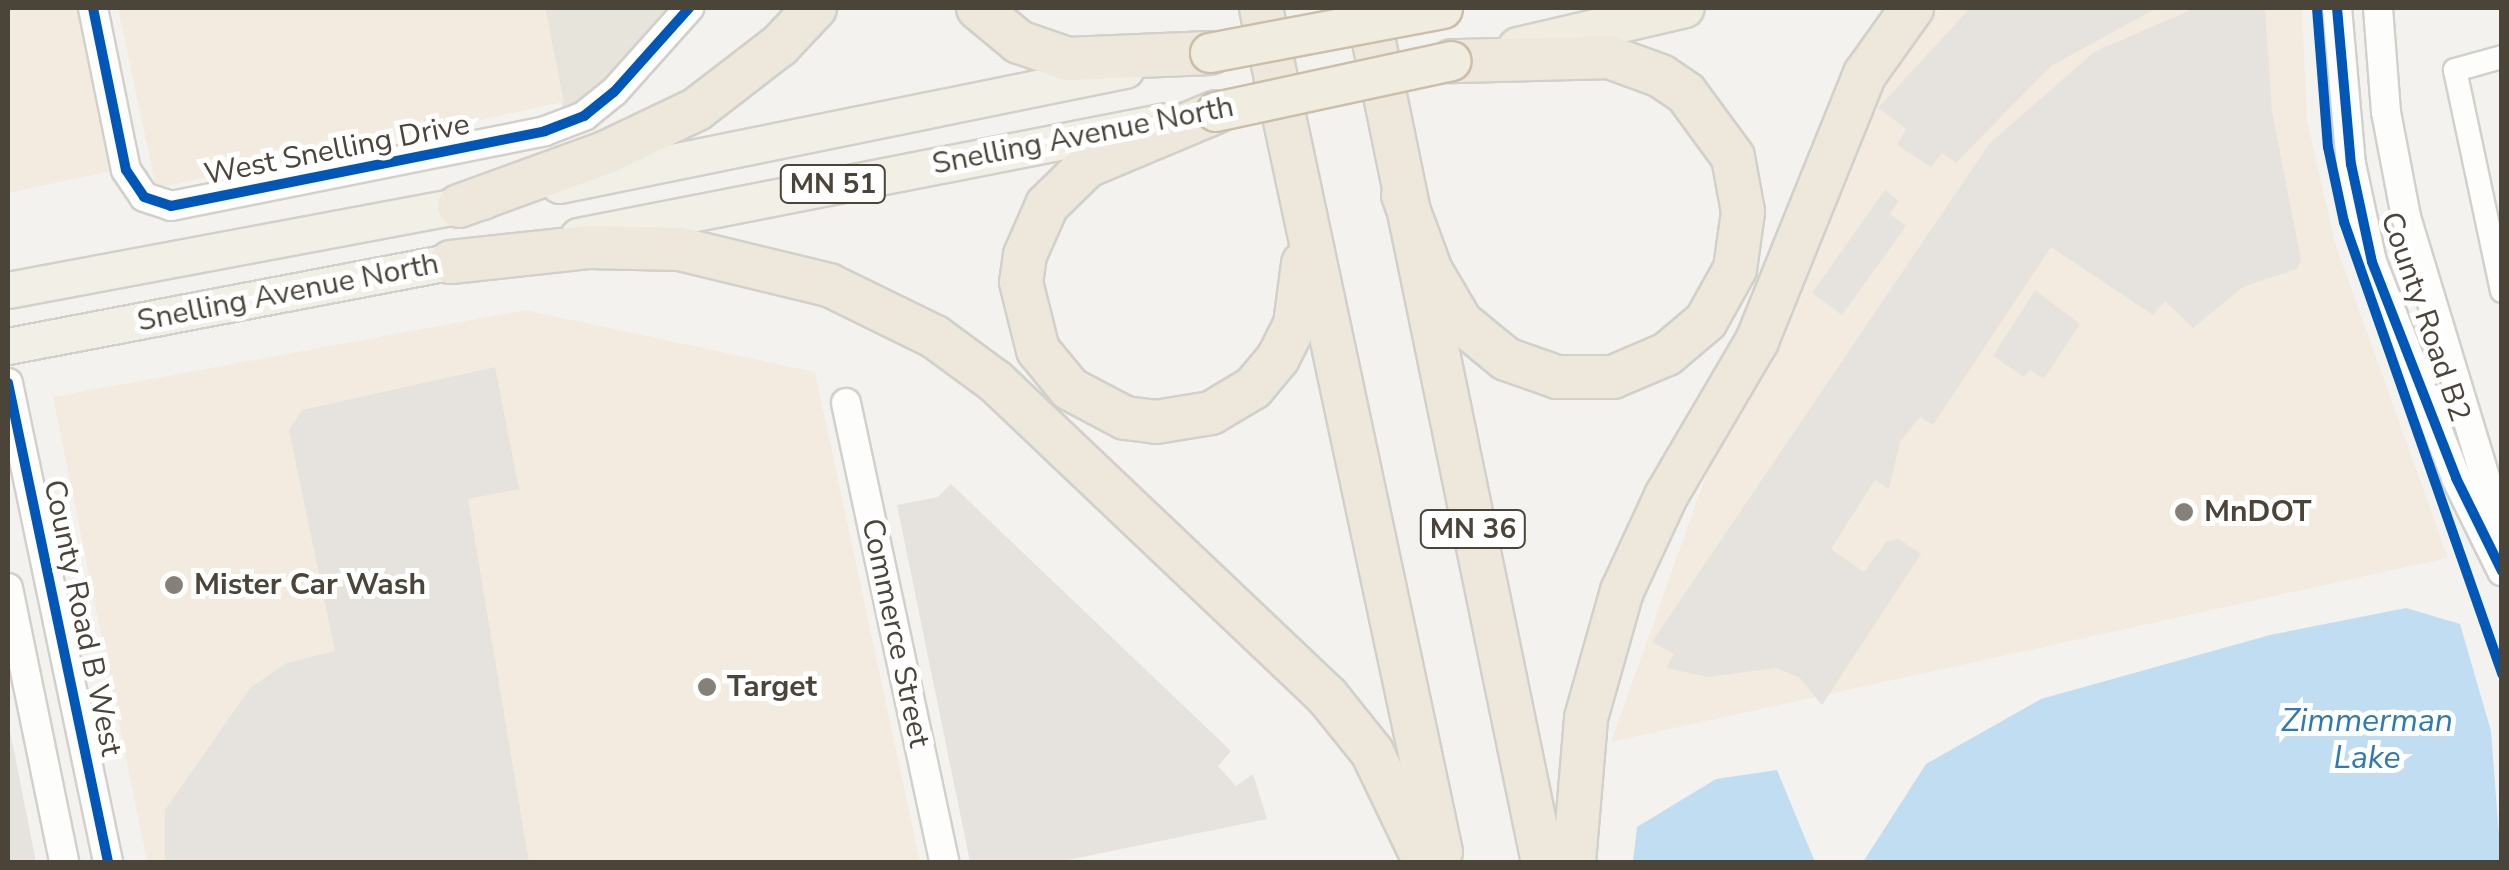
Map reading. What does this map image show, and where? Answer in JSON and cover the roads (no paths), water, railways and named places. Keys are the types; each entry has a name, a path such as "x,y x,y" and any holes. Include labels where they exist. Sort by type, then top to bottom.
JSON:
{"highway":[{"path":"459,206 607,152 697,109 780,45 815,8"},
{"path":"978,8 1019,42 1068,59 1210,53"},
{"name":"MN 36","path":"1261,8 1304,229 1443,862"},
{"name":"MN 36","path":"1367,8 1543,862"},
{"name":"Snelling Avenue North","path":"1210,53 1447,8"},
{"name":"Snelling Avenue North","path":"1216,112 1685,8"},
{"path":"1574,862 1586,718 1622,591 1666,496 1757,341 1865,74 1912,8"},
{"path":"1403,195 1431,270 1460,322 1506,359 1557,377 1613,376 1668,354 1706,321 1735,270 1743,212 1733,157 1686,93 1662,76 1609,57 1452,60"},
{"path":"1216,112 1087,166 1047,205 1025,254 1022,282 1028,326 1052,371 1070,389 1126,418 1188,419 1230,404 1270,369 1294,324 1304,229"},
{"path":"451,262 590,247 680,249 830,285 935,337 995,381 1326,696 1372,752 1425,862"}],"main road":[{"name":"Snelling Avenue North","path":"8,290 459,206 1210,53"},
{"name":"Snelling Avenue North","path":"8,346 1216,112"}],"street":[{"name":"West Snelling Drive","path":"92,8 126,170 144,197 171,206 545,132 584,116 614,92 689,8"},
{"name":"County Road B2","path":"2337,8 2350,164 2372,262 2456,478 2502,571"},
{"name":"County Road B2","path":"2378,8 2386,112 2406,217 2487,482 2502,556"},
{"path":"2502,57 2455,70 2502,291"},
{"name":"County Road B West","path":"8,383 108,862"},
{"name":"Commerce Street","path":"846,403 944,862"},
{"path":"8,588 64,862"}],"water":[{"name":"Zimmerman Lake","path":"2406,608 2460,624 2491,731 2501,862 1863,862 1926,764 2041,699 2270,635"},
{"path":"1777,770 1815,862 1633,862 1637,827 1716,779"}],"place":[{"name":"MnDOT","path":"2184,512"},
{"name":"Mister Car Wash","path":"174,585"},
{"name":"Target","path":"707,687"}]}
